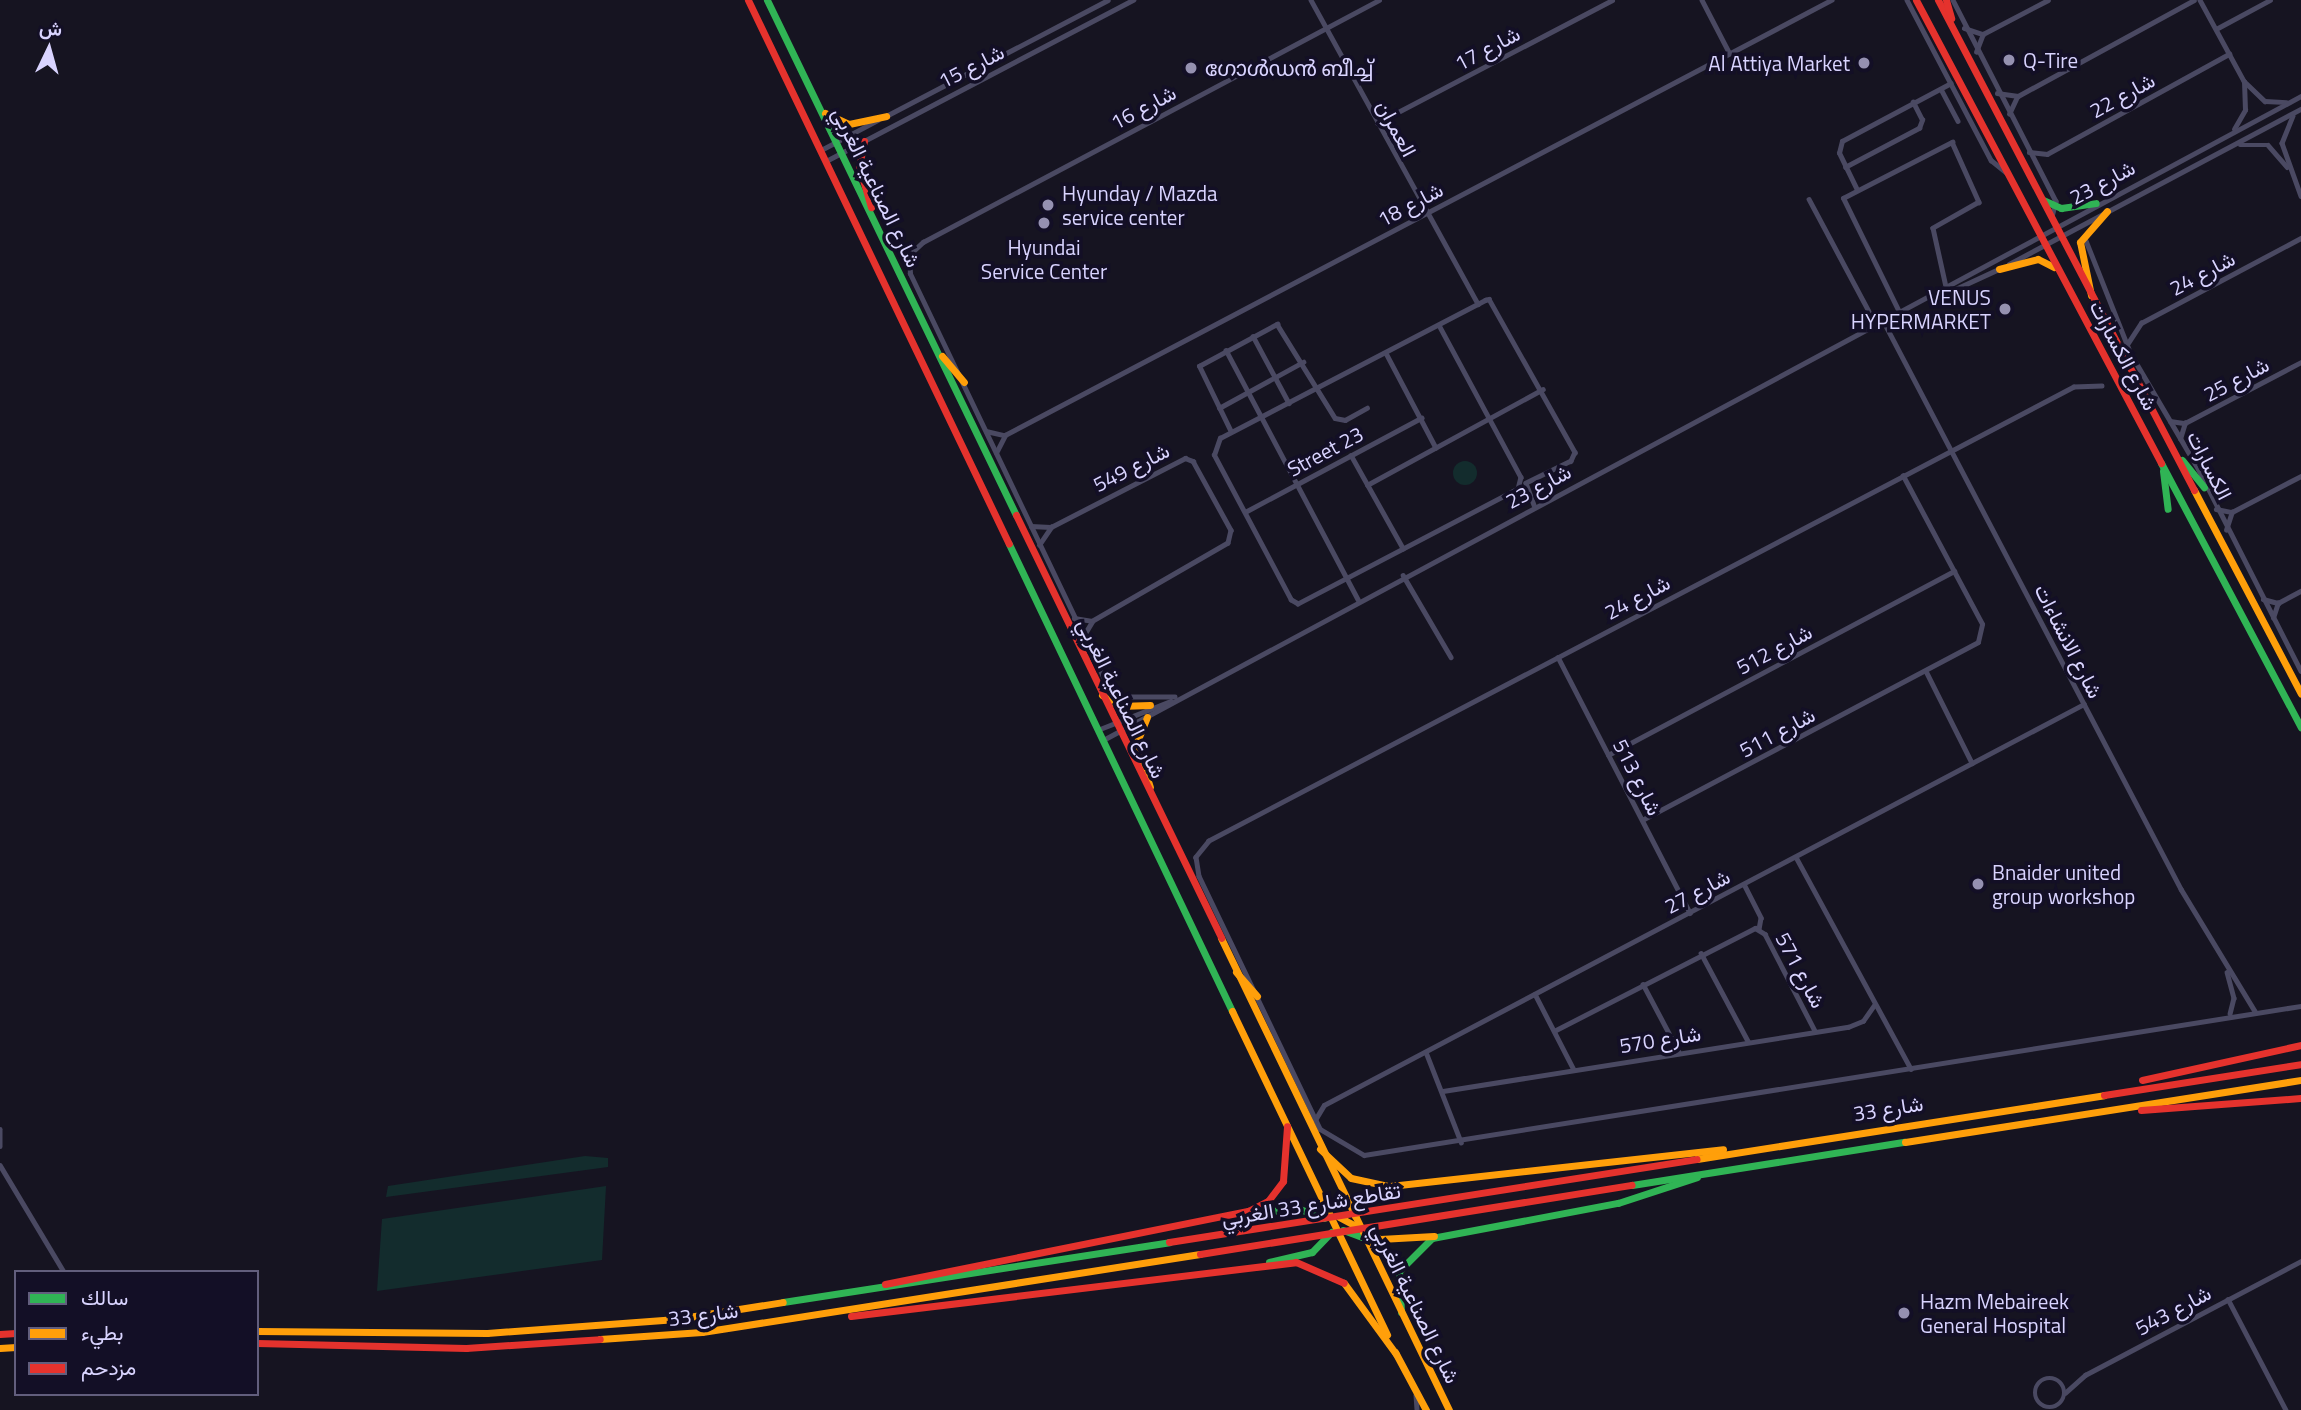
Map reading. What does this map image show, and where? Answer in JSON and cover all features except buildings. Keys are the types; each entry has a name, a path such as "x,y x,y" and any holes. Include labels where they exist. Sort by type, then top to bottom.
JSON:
{"main road":[{"name":"شارع الصناعية الغربي","path":"748,0 1105,739 1326,1210 1335,1220 1346,1251 1396,1354 1426,1407"},
{"name":"شارع الصناعية الغربي","path":"767,0 838,141 1229,964 1449,1410"},
{"name":"شارع الكسارات","path":"1938,0 2059,236 2301,694"},
{"path":"1946,0 1952,26"},
{"name":"شارع الكسارات","path":"1916,2 2301,727"},
{"path":"821,109 843,124 886,116"},
{"path":"864,141 859,166 874,221"},
{"path":"2041,198 2058,207 2096,203"},
{"path":"2091,296 2079,245 2085,231 2108,211"},
{"path":"1999,269 2038,259 2062,276"},
{"path":"936,351 964,382"},
{"path":"2176,454 2204,487"},
{"path":"2160,460 2168,509"},
{"path":"1098,691 1119,706 1150,705"},
{"path":"1147,718 1136,744 1153,802"},
{"path":"1229,964 1257,996"},
{"path":"2103,1091 2301,1045"},
{"name":"شارع 33","path":"1482,1195 2103,1091 2301,1064"},
{"name":"شارع 33","path":"1483,1210 1710,1171 2301,1080"},
{"path":"2105,1111 2301,1098"},
{"path":"1219,1218 1261,1206 1279,1189 1287,1165 1287,1126"},
{"path":"1320,1149 1351,1178 1399,1185"},
{"path":"1346,1251 1349,1234 1363,1199 1399,1185 1589,1160 1742,1150"},
{"path":"867,1291 921,1273 1219,1218 1297,1209 1335,1220 1356,1221 1366,1234 1388,1241 1445,1234 1618,1203 1710,1171"},
{"name":"تقاطع شارع 33 الغربي","path":"1145,1248 1482,1195"},
{"path":"1238,1268 1312,1252 1335,1220 1345,1198"},
{"name":"تقاطع شارع 33 الغربي","path":"1148,1263 1483,1210"},
{"path":"1335,1220 1349,1234 1364,1238"},
{"path":"1401,1312 1396,1286 1402,1265 1420,1245 1445,1234"},
{"name":"شارع 33","path":"259,1331 562,1329 867,1291 1145,1248"},
{"path":"811,1317 1296,1262 1333,1273 1356,1292 1396,1354"},
{"name":"شارع 33","path":"259,1343 545,1346 811,1317 1148,1263"}],"street":[{"name":"شارع 15","path":"820,151 1108,0"},
{"name":"شارع 15","path":"825,161 1133,0"},
{"name":"العمران","path":"1311,0 1424,214 1478,303"},
{"name":"شارع 16","path":"922,242 1379,0"},
{"name":"شارع 17","path":"1377,123 1612,0"},
{"path":"1702,0 1729,52"},
{"name":"شارع 18","path":"1005,435 1831,0"},
{"path":"1907,0 1994,165 2010,176"},
{"path":"1953,0 1975,54 2058,207 2053,222"},
{"path":"1975,54 1983,34 2048,0"},
{"path":"1997,93 2018,96 2194,0"},
{"path":"2200,0 2244,81 2265,101 2290,102"},
{"path":"2216,29 2270,0"},
{"path":"1963,27 1983,34"},
{"name":"شارع 22","path":"2029,152 2047,154 2229,54"},
{"path":"2229,134 2243,116 2244,81"},
{"path":"1857,190 1845,167 1842,141 1951,83"},
{"path":"1941,89 1958,121"},
{"path":"2010,118 2018,96"},
{"name":"شارع 23","path":"1105,739 1534,505 1947,291 2040,234 2053,222 2096,203 2301,96"},
{"path":"1845,167 1919,128 1923,120 1913,102"},
{"path":"2298,111 2282,136 2289,169 2301,195"},
{"name":"شارع 23","path":"1923,304 1999,269 2298,111"},
{"path":"1901,316 1842,202 1857,190 1952,142 1979,202 1933,229 1947,291"},
{"path":"2235,145 2268,145 2289,169"},
{"path":"1809,199 1878,328"},
{"name":"الكسارات","path":"2085,231 2086,248 2128,345 2301,671"},
{"name":"شارع 24","path":"2128,345 2141,323 2301,238"},
{"name":"شارع الصناعية الغربي","path":"922,242 909,255 909,275 964,382 1083,636 1117,694 1181,696"},
{"path":"1439,325 1521,477 1520,487 1293,603 1214,455 1216,441 1231,432 1489,299 1498,306 1575,455 1526,483 1534,505"},
{"name":"شارع الانشاءات","path":"1885,324 2227,971 2256,1012"},
{"path":"1231,432 1199,366 1253,336 1281,325 1338,419 1367,408"},
{"path":"1253,336 1289,403"},
{"path":"1226,350 1358,599"},
{"path":"1386,353 1436,448"},
{"path":"1219,408 1303,362"},
{"name":"شارع 25","path":"2168,420 2185,423 2301,362"},
{"name":"شارع 24","path":"1257,996 1199,876 1196,857 1209,841 2074,387 2102,386"},
{"path":"1367,485 1543,389"},
{"name":"Street 23","path":"1245,512 1421,418"},
{"name":"شارع 25","path":"2180,439 2185,423"},
{"path":"985,431 1005,435 996,453"},
{"path":"1351,454 1403,548"},
{"name":"شارع 549","path":"1039,545 1051,527 1185,457 1231,530 1228,543 1093,621 1083,636"},
{"name":"شارع 511","path":"1642,820 1926,671 1981,636 1982,624 1903,476"},
{"path":"2215,509 2232,512 2301,476"},
{"path":"2226,530 2232,512"},
{"path":"1030,525 1051,527"},
{"name":"شارع 512","path":"1608,755 1954,571"},
{"path":"1404,575 1451,657"},
{"path":"2273,618 2278,603 2301,590"},
{"path":"2263,599 2278,603"},
{"path":"1074,618 1093,621"},
{"name":"شارع 513","path":"1558,657 1690,913"},
{"path":"1926,671 1972,763"},
{"name":"شارع 23","path":"1100,729 1150,705 1171,701"},
{"name":"شارع 27","path":"1324,1105 2084,704"},
{"path":"1796,857 1911,1069"},
{"path":"1744,884 1761,918 1759,929"},
{"name":"شارع 571","path":"1554,1031 1701,953 1759,929 1815,1031"},
{"path":"1701,953 1748,1041"},
{"name":"شارع الانشاءات","path":"2227,971 2234,998 2230,1015"},
{"path":"1643,984 1679,1052"},
{"path":"1535,994 1574,1070"},
{"path":"1257,996 1315,1120 1326,1136 1360,1154 1461,1142 2230,1015 2301,1006"},
{"name":"شارع 570","path":"1443,1091 1856,1025 1874,1005"},
{"path":"1426,1052 1461,1142"},
{"path":"1307,1102 1324,1105 1315,1120"},
{"path":"0,1129 0,1146"},
{"path":"0,1165 62,1270"},
{"name":"شارع 543","path":"2065,1393 2085,1375 2301,1261"},
{"path":"2228,1299 2286,1410"},
{"path":"2063,1401 2052,1409 2036,1399 2039,1382 2055,1379 2065,1393 2064,1410"},
{"path":"1416,1391 1417,1410"}],"green space":[{"path":"1465,461 1476,468 1477,473 1470,484 1465,485 1454,478 1453,473 1460,462"},
{"path":"585,1156 608,1158 608,1167 386,1197 388,1186"},
{"path":"606,1186 602,1260 377,1291 382,1219"}],"traffic: fast":[{"path":"767,0 1016,515"},
{"path":"2043,200 2061,208 2096,203"},
{"path":"2182,460 2204,487"},
{"path":"2161,463 2301,727"},
{"path":"2163,471 2168,509"},
{"path":"1009,544 1232,1011"},
{"path":"1632,1185 1905,1142"},
{"path":"1401,1312 1399,1271 1432,1238 1618,1203 1697,1177"},
{"path":"1243,1215 1297,1208 1324,1218"},
{"path":"1343,1230 1365,1238"},
{"path":"1269,1262 1312,1252 1331,1232"},
{"path":"783,1302 1169,1242"}],"traffic: slow":[{"path":"825,113 849,124 886,116"},
{"path":"2091,295 2080,242 2107,211"},
{"path":"1999,269 2038,259 2054,267"},
{"path":"942,356 964,382"},
{"path":"2194,490 2301,694"},
{"path":"1102,695 1119,706 1150,705"},
{"path":"1147,717 1136,744 1150,787"},
{"path":"1221,938 1449,1410"},
{"path":"1236,972 1257,996"},
{"path":"1232,1011 1387,1335"},
{"path":"1905,1142 2301,1080"},
{"path":"1697,1159 2104,1095"},
{"path":"1320,1149 1351,1178 1390,1186 1723,1149"},
{"path":"1355,1216 1363,1199 1392,1187"},
{"path":"1339,1217 1380,1239 1434,1236"},
{"path":"600,1339 702,1332 1200,1254"},
{"path":"1344,1283 1396,1354"},
{"path":"259,1331 487,1333 676,1319 783,1302"},
{"path":"0,1348 14,1347"},
{"path":"1395,1352 1426,1410"}],"traffic: jam":[{"path":"748,0 1009,544"},
{"path":"1916,0 2161,463"},
{"path":"1938,0 2194,490"},
{"path":"1946,0 1951,18"},
{"path":"864,141 859,166 871,207"},
{"path":"1016,515 1221,938"},
{"path":"2142,1080 2301,1045"},
{"path":"2104,1095 2301,1064"},
{"path":"2141,1110 2301,1098"},
{"path":"885,1284 1248,1211 1268,1201 1283,1181 1287,1126"},
{"path":"1169,1242 1697,1159"},
{"path":"1200,1254 1632,1185"},
{"path":"851,1316 1296,1262 1344,1283"},
{"path":"0,1334 14,1333"},
{"path":"259,1343 466,1348 600,1339"}],"place":[{"name":"Q-Tire","path":"2009,60"},
{"name":"Al Attiya Market","path":"1864,63"},
{"name":"ഗോൾഡൻ ബീച്ച്","path":"1191,68"},
{"name":"Hyunday / Mazda service center","path":"1048,205"},
{"name":"Hyundai Service Center","path":"1044,223"},
{"name":"VENUS HYPERMARKET","path":"2005,309"},
{"name":"Bnaider united group workshop","path":"1978,884"},
{"name":"Hazm Mebaireek General Hospital","path":"1904,1313"}]}
